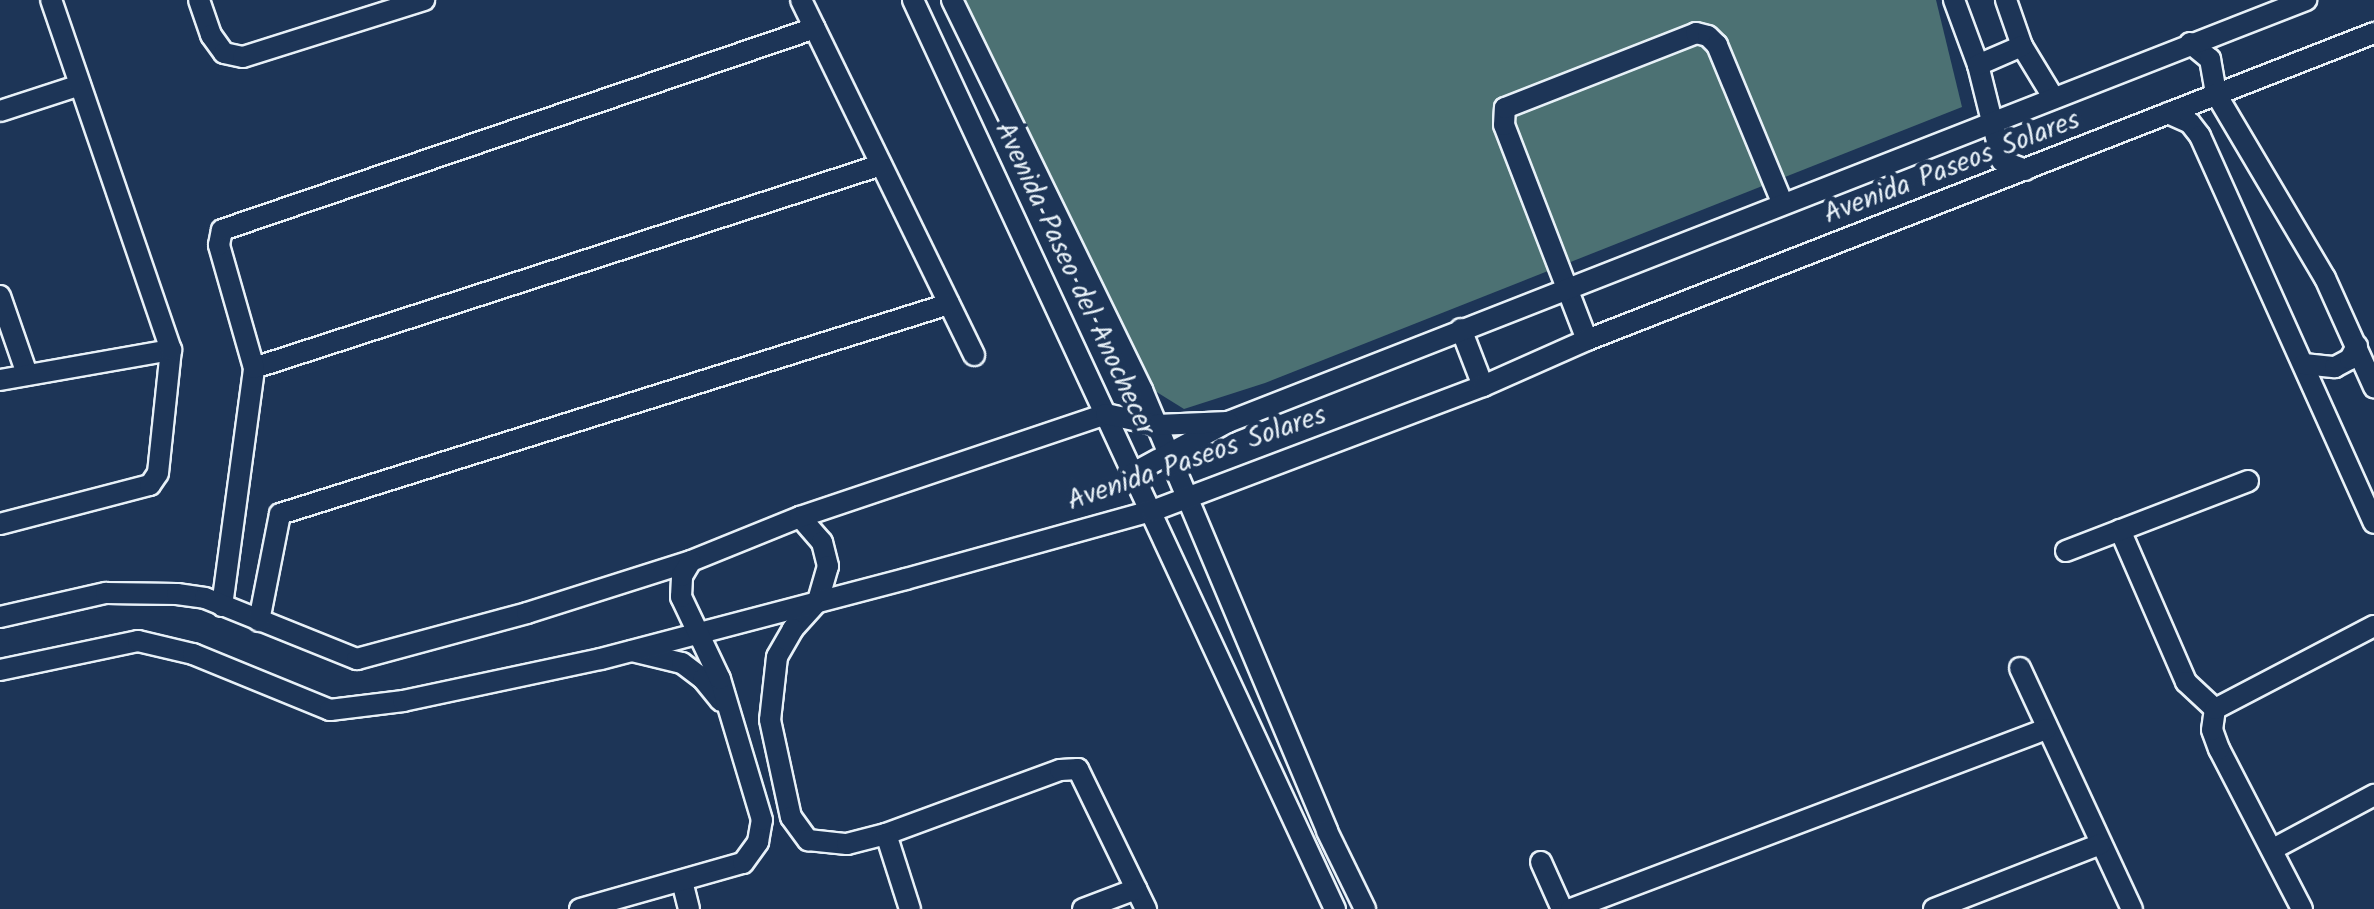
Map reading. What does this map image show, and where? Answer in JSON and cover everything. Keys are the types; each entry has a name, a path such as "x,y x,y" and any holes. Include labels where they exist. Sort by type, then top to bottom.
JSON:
{"street":[{"path":"0,524 150,485 158,473 171,350 51,0"},
{"path":"199,0 211,35 224,53 244,57 424,0"},
{"path":"801,0 974,355"},
{"name":"Avenida Paseo del Anochecer","path":"914,0 1335,909"},
{"name":"Avenida Paseo del Anochecer","path":"952,0 1157,425 1327,831 1366,909"},
{"path":"1954,0 1978,65 2002,162 2025,170"},
{"path":"2006,0 2022,46 2054,97"},
{"name":"Avenida Paseos Solares","path":"1135,472 1170,457 1228,422 2306,0"},
{"path":"222,606 254,368 219,245 222,230 815,28"},
{"path":"1587,340 1504,124 1505,108 1696,33 1708,36 1717,46 1782,202"},
{"name":"Avenida Paseos Solares","path":"0,670 138,641 193,654 330,710 403,701 630,651 1152,510 1482,386 1587,340 2374,33"},
{"path":"2190,43 2210,58 2216,94 2325,278 2374,387"},
{"path":"1978,65 2022,46"},
{"path":"0,110 80,84"},
{"path":"2168,113 2190,123 2200,136 2374,523"},
{"path":"254,368 881,165"},
{"path":"0,296 26,374"},
{"path":"259,621 280,514 949,304"},
{"path":"1461,329 1482,386"},
{"path":"2304,364 2336,367 2350,359 2358,346"},
{"path":"0,380 171,350"},
{"path":"0,617 106,593 141,591 205,598 357,659 527,613 692,561 800,516 1106,414"},
{"name":"Avenida Paseos Solares","path":"1106,414 1157,425 1228,422"},
{"path":"2066,551 2248,481"},
{"path":"800,516 822,542 828,566 818,600 777,657 770,720 791,817 808,840 847,844 886,834 1060,770 1078,769 1146,909"},
{"path":"2120,530 2186,682 2215,708"},
{"path":"580,909 743,863 758,842 762,820 729,712 682,598 682,576 692,561"},
{"path":"2215,708 2374,626"},
{"path":"630,651 682,663 704,678 729,712"},
{"path":"2020,668 2132,909"},
{"path":"2215,708 2212,730 2219,750 2302,909"},
{"path":"1571,909 2046,729"},
{"path":"2273,849 2374,795"},
{"path":"886,834 910,909"},
{"path":"1934,909 2101,844"},
{"path":"1542,862 1562,909"},
{"path":"682,881 689,909"},
{"path":"1083,909 1136,890"}],"green space":[{"path":"963,0 1936,0 1962,107 1265,383 1184,409 1155,391"}]}
